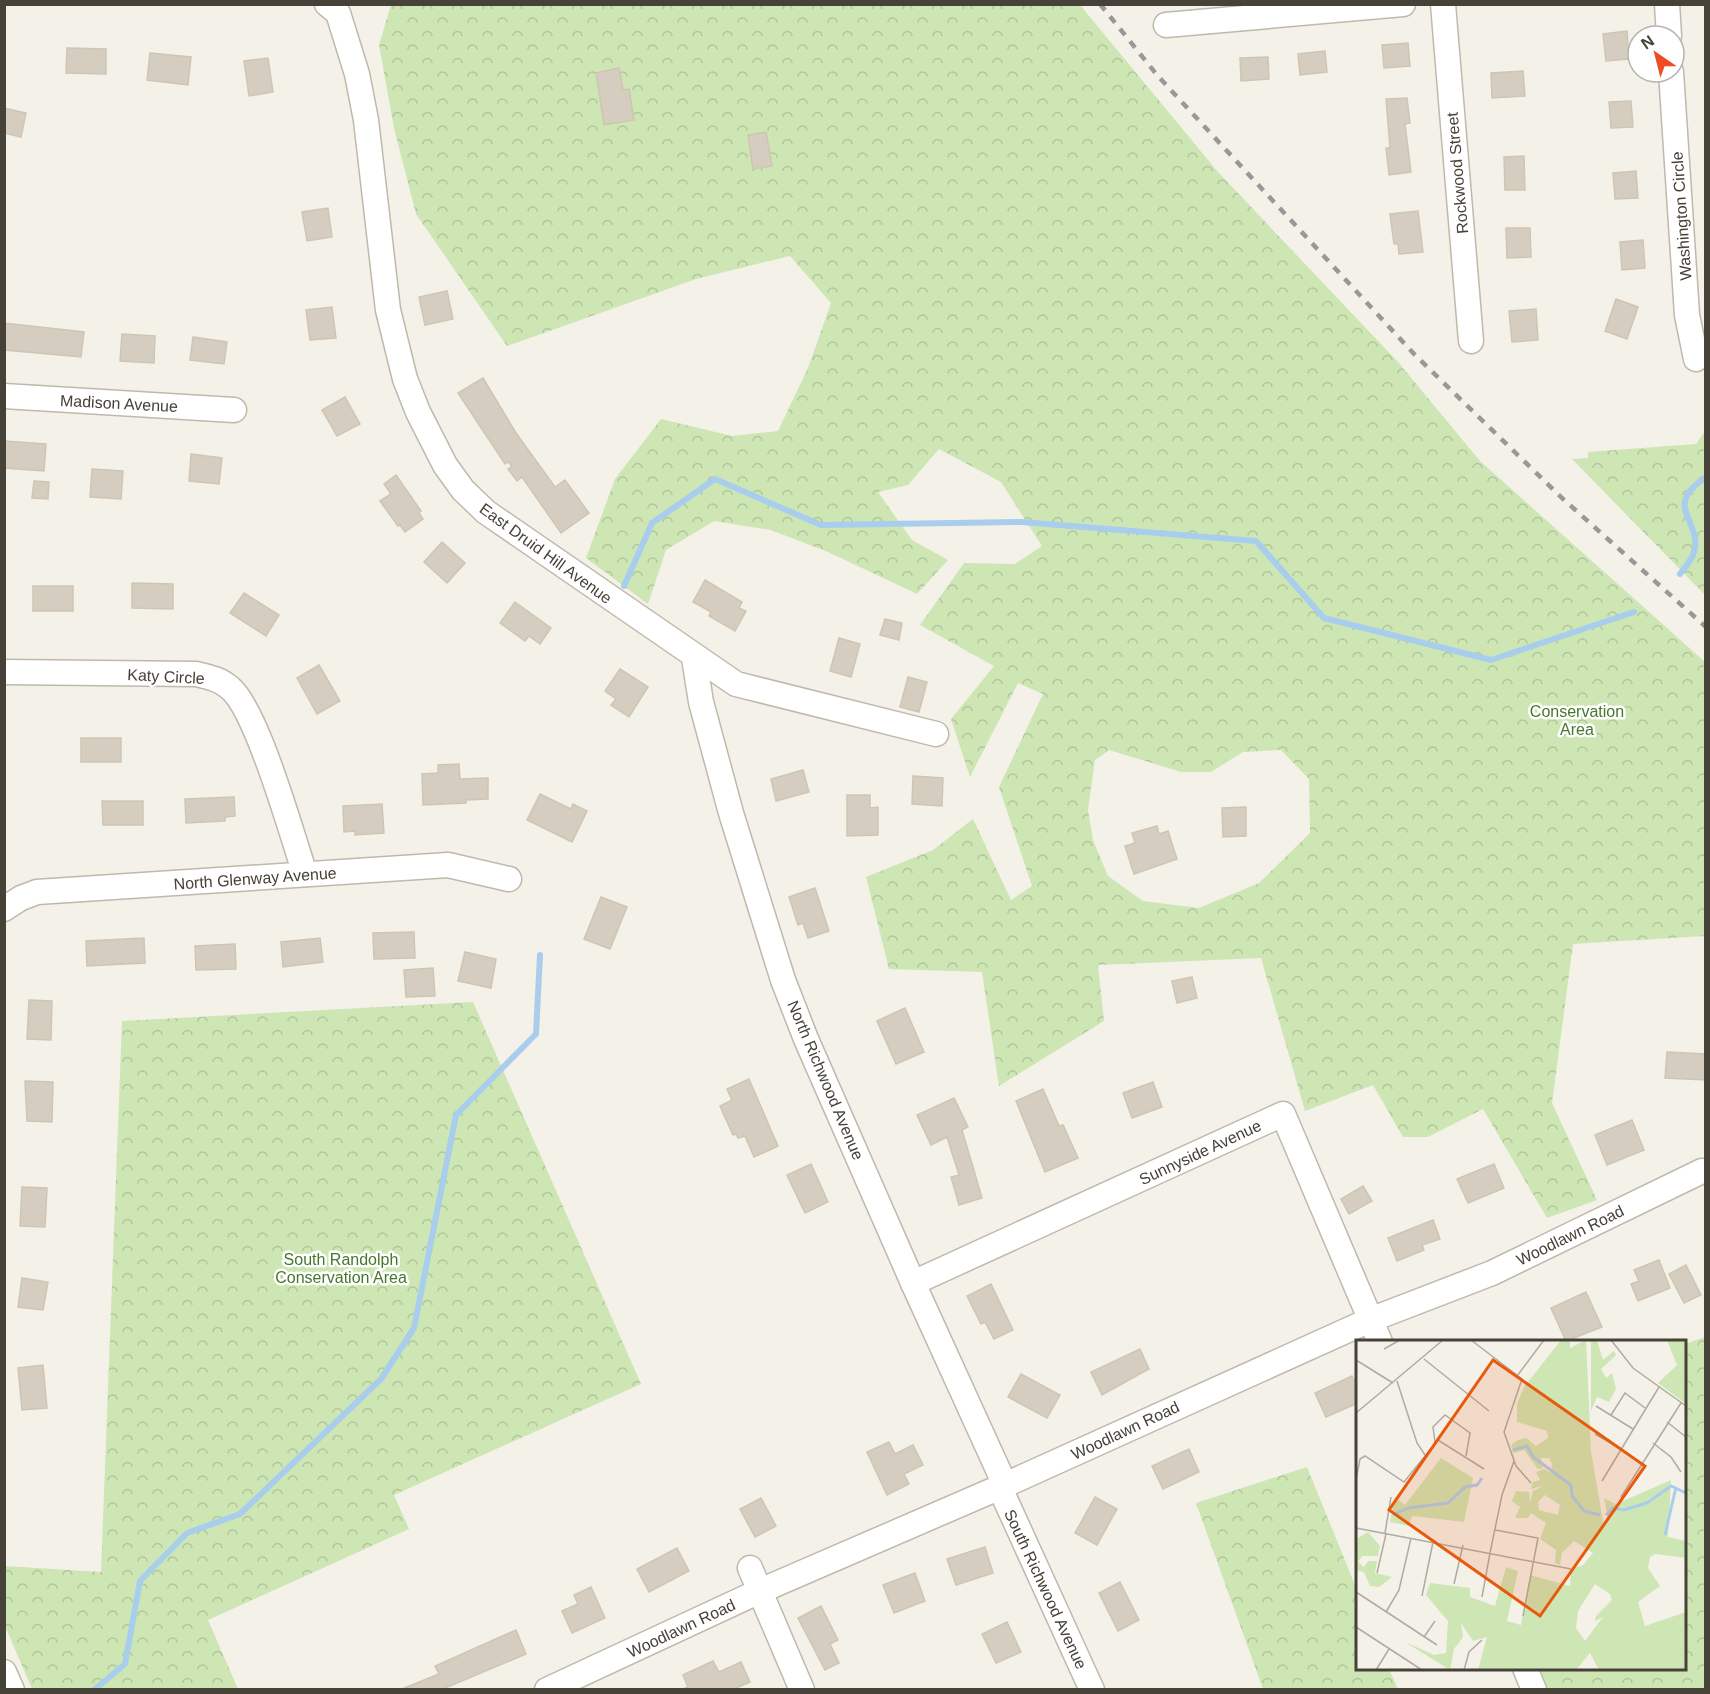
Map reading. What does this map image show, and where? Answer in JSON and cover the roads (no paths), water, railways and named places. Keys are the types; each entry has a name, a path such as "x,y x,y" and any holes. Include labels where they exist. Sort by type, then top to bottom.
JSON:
{"street":[{"name":"East Druid Hill Avenue","path":"327,4 338,13 364,109 388,310 395,346 417,412 445,465 462,490 486,513 694,658 736,684 936,734"},
{"path":"1166,24 1403,4"},
{"name":"Rockwood Street","path":"1443,4 1471,341"},
{"path":"1667,4 1668,24"},
{"name":"Washington Circle","path":"1672,84 1687,315 1696,359"},
{"name":"Madison Avenue","path":"4,396 234,410"},
{"name":"North Richwood Avenue","path":"694,658 701,702 725,790 783,980 806,1039 1003,1486"},
{"name":"Katy Circle","path":"4,672 196,674 214,678 230,687 250,715 305,874"},
{"name":"North Glenway Avenue","path":"4,909 21,898 37,892 448,865 509,879"},
{"name":"Sunnyside Avenue","path":"913,1283 1283,1114 1375,1331"},
{"name":"Woodlawn Road","path":"547,1689 760,1592 1003,1486 1375,1331 1702,1172"},
{"name":"South Richwood Avenue","path":"1003,1486 1092,1689"},
{"path":"750,1568 802,1689"},
{"path":"1526,1670 1534,1689"},
{"path":"4,1672 12,1689"}],"waterway":[{"path":"1680,574 1692,558 1695,543 1685,507 1686,498 1692,488 1706,477"},
{"path":"624,586 652,523 715,479 821,525 1022,522 1256,541 1324,618 1491,660 1634,612"},
{"path":"94,1690 125,1664 140,1581 187,1533 240,1514 381,1379 414,1328 456,1115 536,1034 540,955"}],"railway":[{"path":"1100,4 1157,75 1415,355 1562,498 1706,627"}],"park label":[{"name":"Conservation Area","path":"1577,720"},
{"name":"South Randolph Conservation Area","path":"341,1268"}]}
